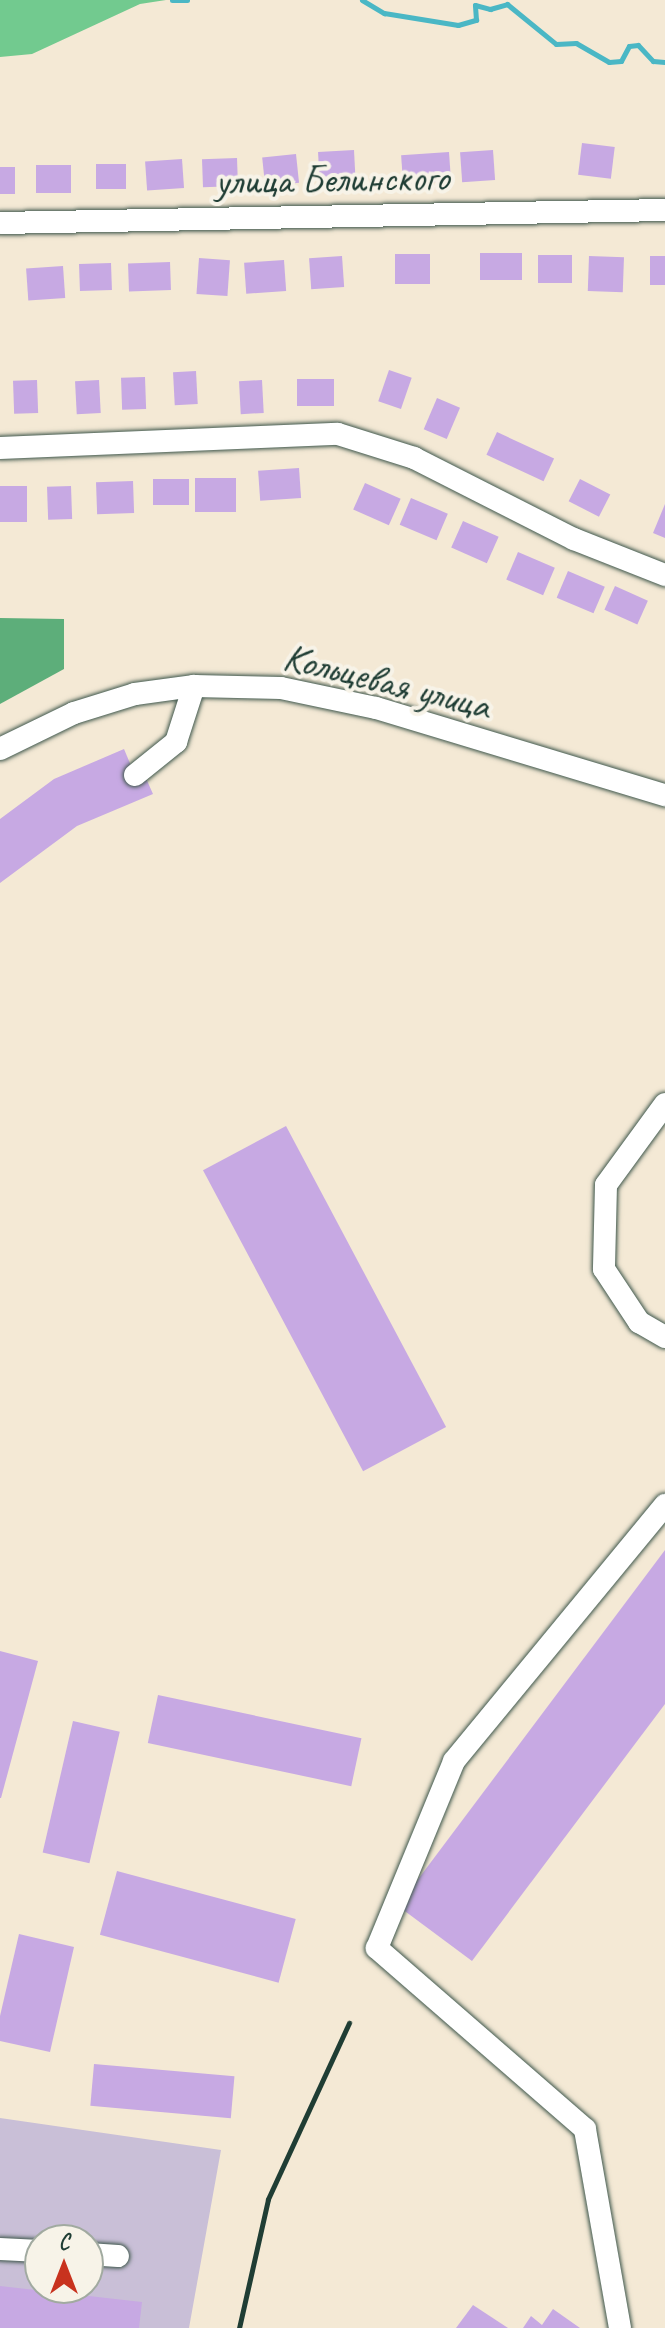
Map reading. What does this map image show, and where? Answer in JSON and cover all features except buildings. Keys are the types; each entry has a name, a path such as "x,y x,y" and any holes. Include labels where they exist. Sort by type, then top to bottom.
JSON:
{"street":[{"name":"улица Белинского","path":"0,223 665,210"},
{"path":"0,448 338,434 414,458 574,539 665,575"},
{"path":"135,775 176,742 194,686"},
{"name":"Кольцевая улица","path":"0,749 99,705 194,686 322,695 665,795"},
{"path":"665,1104 606,1185 604,1269 639,1322 665,1337"},
{"path":"620,2328 585,2129 377,1948 454,1761 665,1505"},
{"path":"0,2249 24,2250"},
{"path":"104,2255 118,2256"}],"shaded area":[{"path":"0,2118 221,2150 189,2328 0,2328"}],"green space":[{"path":"0,0 166,0 140,4 32,54 0,57"},
{"path":"0,618 64,619 64,669 0,704"}],"waterway":[{"path":"172,0 187,0"},
{"path":"362,0 384,13 458,25 476,20 475,5 490,9 507,4 556,44 576,43 609,62 621,61 629,46 638,45 653,61 665,62"}],"railway":[{"path":"239,2328 268,2199 349,2023"}]}
